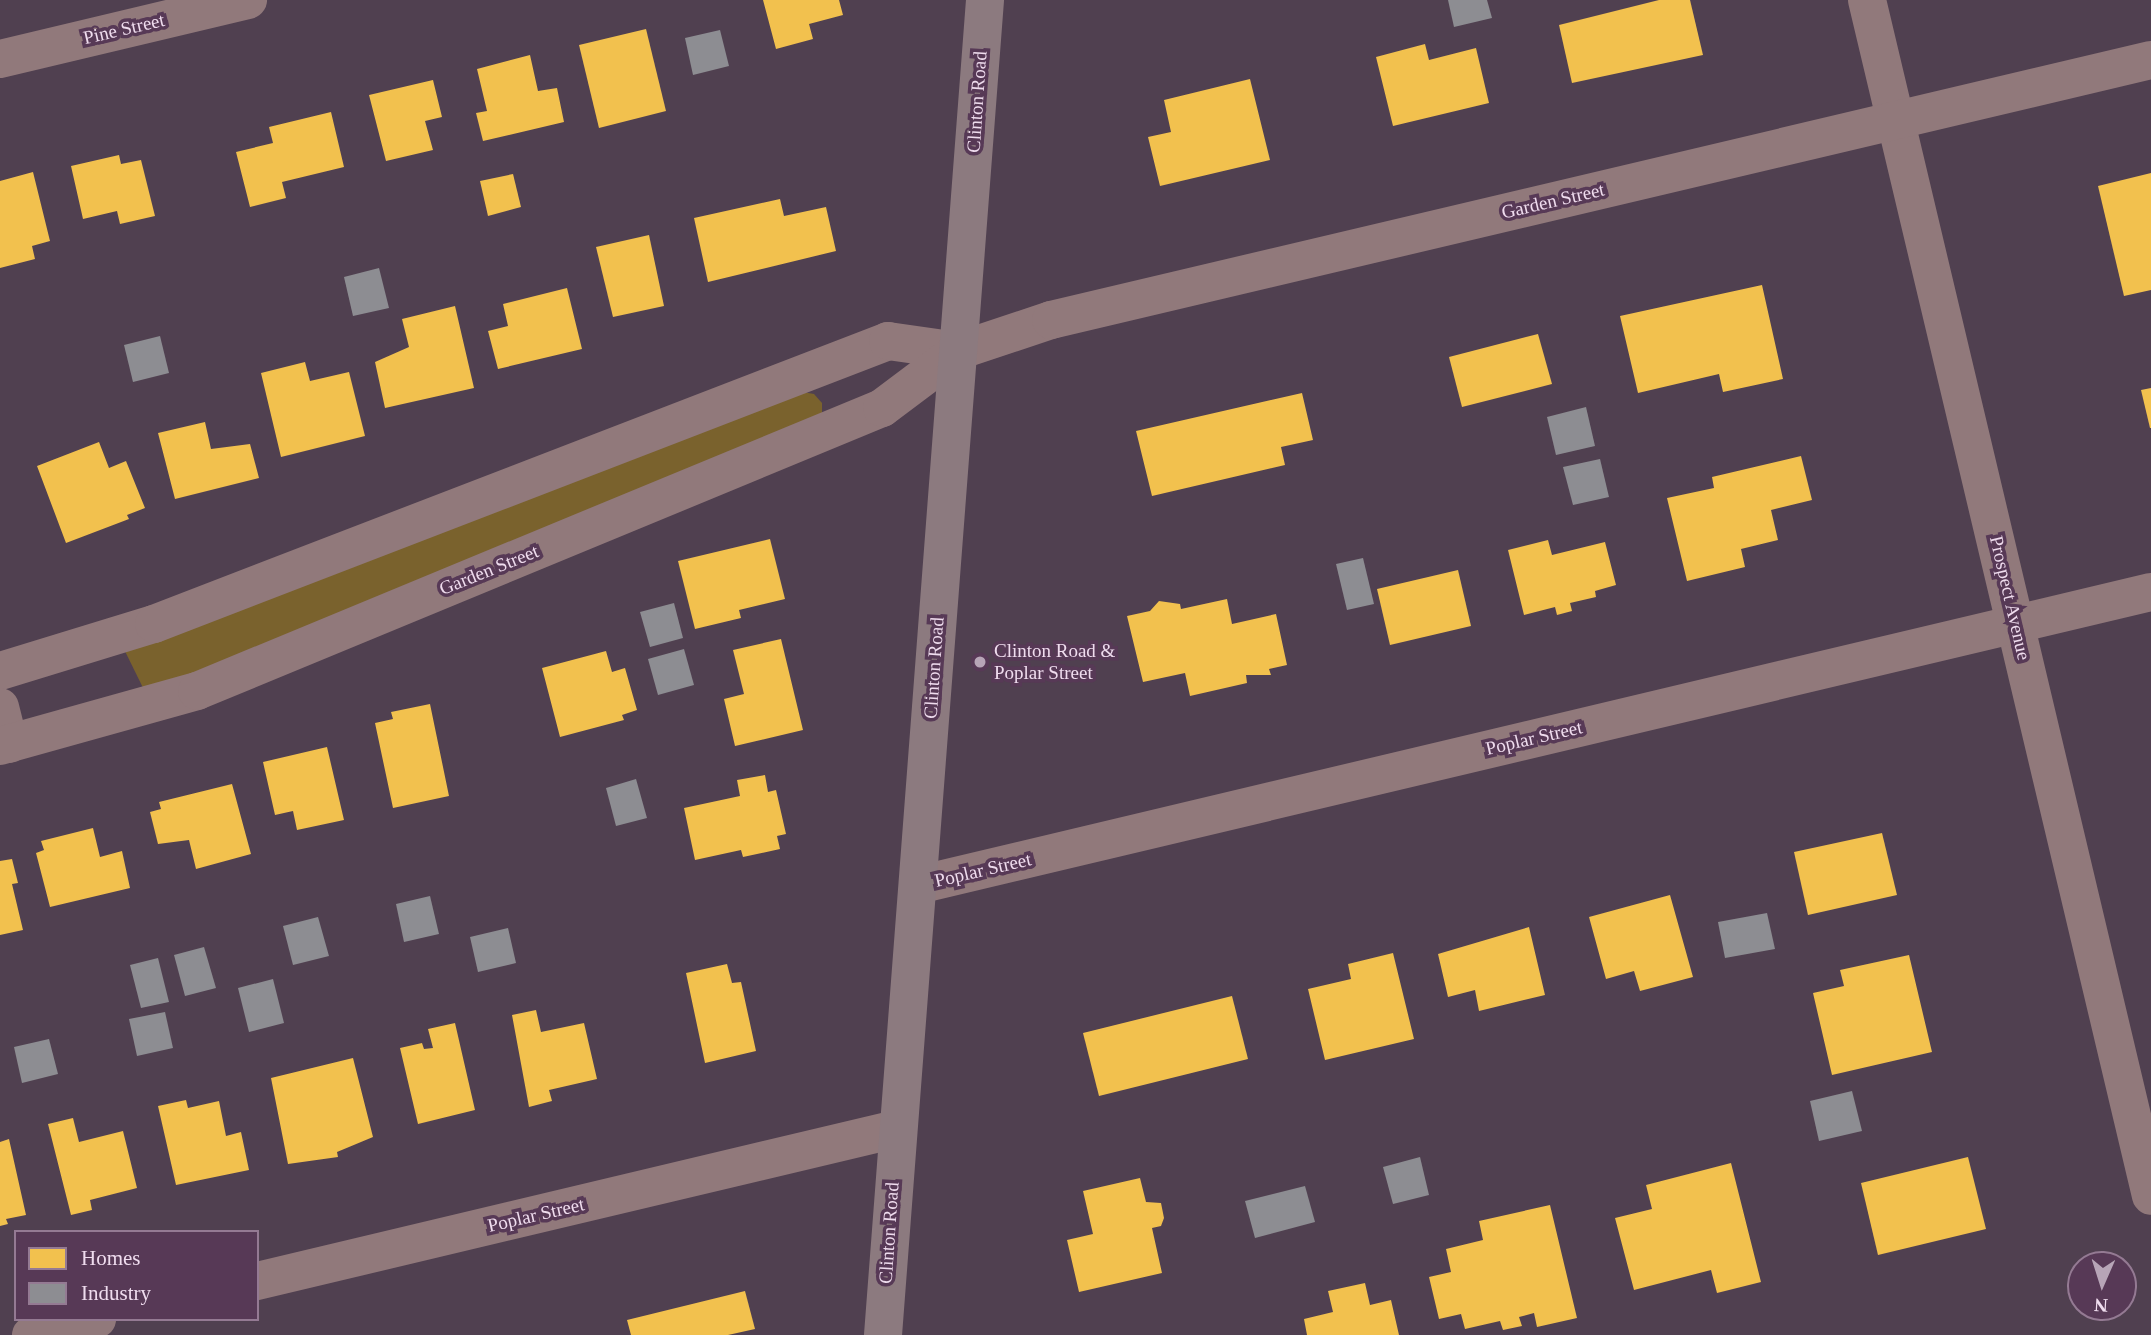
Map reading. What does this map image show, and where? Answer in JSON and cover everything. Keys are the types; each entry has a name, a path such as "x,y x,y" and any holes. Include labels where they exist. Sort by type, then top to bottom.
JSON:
{"main road":[{"name":"Clinton Road","path":"883,1335 896,1129 918,886 985,0"}],"street":[{"name":"Pine Street","path":"0,59 248,0"},
{"name":"Prospect Avenue","path":"1867,0 2151,1196"},
{"name":"Garden Street","path":"4,745 197,691 882,408 958,351 1051,320 2151,60"},
{"name":"Garden Street","path":"0,671 154,624 888,341 958,351"},
{"name":"Poplar Street","path":"918,886 2151,592"},
{"path":"0,707 4,745"},
{"name":"Poplar Street","path":"259,1281 896,1129"},
{"path":"31,1335 89,1321"}],"shaded area":[{"path":"797,391 814,394 822,403 822,413 149,700 121,643"}],"building: Homes":[{"path":"763,0 839,0 843,15 809,24 813,39 776,49"},
{"path":"1659,0 1690,0 1703,55 1572,83 1559,25"},
{"path":"646,29 666,111 599,128 579,45"},
{"path":"1425,44 1429,60 1476,48 1489,103 1393,126 1376,57"},
{"path":"530,55 538,91 557,88 564,122 483,141 476,113 487,111 477,69"},
{"path":"1250,79 1270,160 1160,186 1148,137 1171,132 1164,100"},
{"path":"433,80 442,117 425,121 433,150 386,161 369,95"},
{"path":"331,112 344,167 282,182 286,198 250,207 236,152 273,143 269,127"},
{"path":"119,155 121,164 141,160 155,216 120,224 117,211 83,219 71,166"},
{"path":"33,172 50,241 32,246 35,259 0,268 0,181"},
{"path":"2151,173 2151,290 2124,296 2098,186"},
{"path":"513,174 521,207 488,216 480,181"},
{"path":"780,199 784,216 826,207 836,251 708,282 694,218"},
{"path":"649,235 664,306 613,317 596,247"},
{"path":"1762,285 1783,379 1723,392 1719,374 1638,393 1620,316"},
{"path":"567,288 582,349 498,369 488,331 508,326 503,304"},
{"path":"455,306 474,388 385,408 375,362 409,347 402,319"},
{"path":"1538,334 1552,384 1462,407 1449,357"},
{"path":"305,362 310,381 349,372 365,436 281,457 261,373"},
{"path":"2151,388 2151,428 2150,428 2141,390"},
{"path":"1302,393 1313,440 1281,447 1285,465 1152,496 1136,431"},
{"path":"205,422 211,449 250,444 259,478 175,499 158,433"},
{"path":"99,442 109,468 126,461 145,508 127,515 129,519 66,543 37,466"},
{"path":"1801,456 1812,500 1771,510 1778,540 1741,549 1745,567 1687,581 1667,498 1714,488 1712,477"},
{"path":"770,539 785,599 739,610 741,618 695,629 678,561"},
{"path":"1548,540 1552,555 1605,542 1616,585 1595,591 1596,597 1570,603 1572,611 1557,615 1555,607 1524,615 1508,550"},
{"path":"1458,570 1471,626 1390,645 1377,589"},
{"path":"1227,599 1232,624 1276,614 1287,665 1269,669 1271,675 1246,675 1247,683 1190,696 1185,673 1143,682 1127,616 1150,611 1159,601 1180,604 1181,609"},
{"path":"781,639 803,730 735,746 724,699 744,694 733,650"},
{"path":"606,651 612,672 625,668 637,710 622,715 624,720 560,737 542,668"},
{"path":"430,704 449,796 393,808 375,723 393,719 391,712"},
{"path":"327,747 344,820 297,830 293,811 275,815 263,762"},
{"path":"765,775 768,792 776,790 786,834 777,836 780,849 743,857 741,850 695,860 684,808 740,796 737,780"},
{"path":"232,784 251,854 196,869 189,840 158,844 150,812 161,809 159,802"},
{"path":"93,828 100,857 122,851 130,888 50,907 36,853 44,850 41,841"},
{"path":"1882,833 1897,895 1808,915 1794,852"},
{"path":"12,859 18,883 12,884 23,930 0,935 0,861"},
{"path":"1670,895 1693,977 1640,991 1634,971 1606,979 1589,917"},
{"path":"1529,927 1545,995 1479,1011 1475,990 1448,997 1438,954"},
{"path":"1393,953 1414,1039 1325,1060 1308,989 1351,979 1348,964"},
{"path":"1909,955 1932,1052 1832,1075 1813,993 1844,986 1840,970"},
{"path":"727,964 732,983 741,982 756,1051 705,1063 686,973"},
{"path":"1232,996 1248,1059 1099,1096 1083,1033"},
{"path":"536,1010 541,1032 584,1023 597,1079 549,1090 552,1101 529,1107 512,1015"},
{"path":"455,1023 475,1110 418,1124 400,1048 422,1043 424,1049 433,1048 428,1029"},
{"path":"353,1058 373,1137 337,1152 338,1157 288,1164 271,1078"},
{"path":"186,1100 188,1108 219,1101 226,1136 241,1132 249,1170 176,1185 158,1106"},
{"path":"73,1118 79,1142 123,1131 137,1188 90,1200 92,1210 71,1215 48,1124"},
{"path":"9,1139 26,1215 6,1219 8,1224 0,1226 0,1142"},
{"path":"1968,1157 1986,1229 1878,1255 1861,1183"},
{"path":"1731,1163 1761,1282 1717,1293 1711,1270 1634,1290 1615,1218 1652,1209 1646,1185"},
{"path":"1140,1178 1146,1202 1161,1203 1164,1218 1161,1226 1152,1228 1162,1273 1079,1292 1067,1240 1093,1234 1083,1191"},
{"path":"1550,1205 1577,1318 1537,1327 1534,1313 1519,1317 1522,1326 1503,1330 1500,1321 1465,1329 1461,1314 1439,1319 1429,1277 1451,1272 1446,1249 1483,1240 1479,1221"},
{"path":"1365,1283 1370,1305 1391,1300 1399,1335 1307,1335 1304,1319 1333,1312 1328,1291"},
{"path":"745,1291 755,1329 728,1335 631,1335 627,1320"}],"building: Industry":[{"path":"1448,0 1487,0 1492,18 1454,27"},
{"path":"720,30 729,66 693,75 685,38"},
{"path":"379,268 389,308 353,316 344,277"},
{"path":"160,336 169,373 133,382 124,345"},
{"path":"1586,407 1595,446 1556,455 1547,417"},
{"path":"1600,459 1609,497 1573,505 1563,467"},
{"path":"1363,558 1374,604 1347,610 1336,564"},
{"path":"674,603 683,638 650,647 640,612"},
{"path":"684,649 694,685 658,695 648,659"},
{"path":"636,779 647,818 616,826 606,788"},
{"path":"430,896 439,934 404,942 396,904"},
{"path":"1767,913 1775,949 1725,958 1718,922"},
{"path":"318,917 329,956 293,965 283,926"},
{"path":"508,928 516,963 478,972 470,937"},
{"path":"204,947 216,988 185,996 174,955"},
{"path":"158,958 169,1002 141,1008 130,965"},
{"path":"273,979 284,1023 249,1032 238,988"},
{"path":"165,1012 173,1048 137,1056 129,1019"},
{"path":"49,1039 58,1074 22,1083 14,1047"},
{"path":"1852,1091 1862,1131 1819,1141 1810,1101"},
{"path":"1420,1157 1429,1195 1393,1204 1383,1167"},
{"path":"1305,1186 1315,1222 1255,1238 1245,1201"}],"place":[{"name":"Clinton Road & Poplar Street","path":"980,662"}]}
